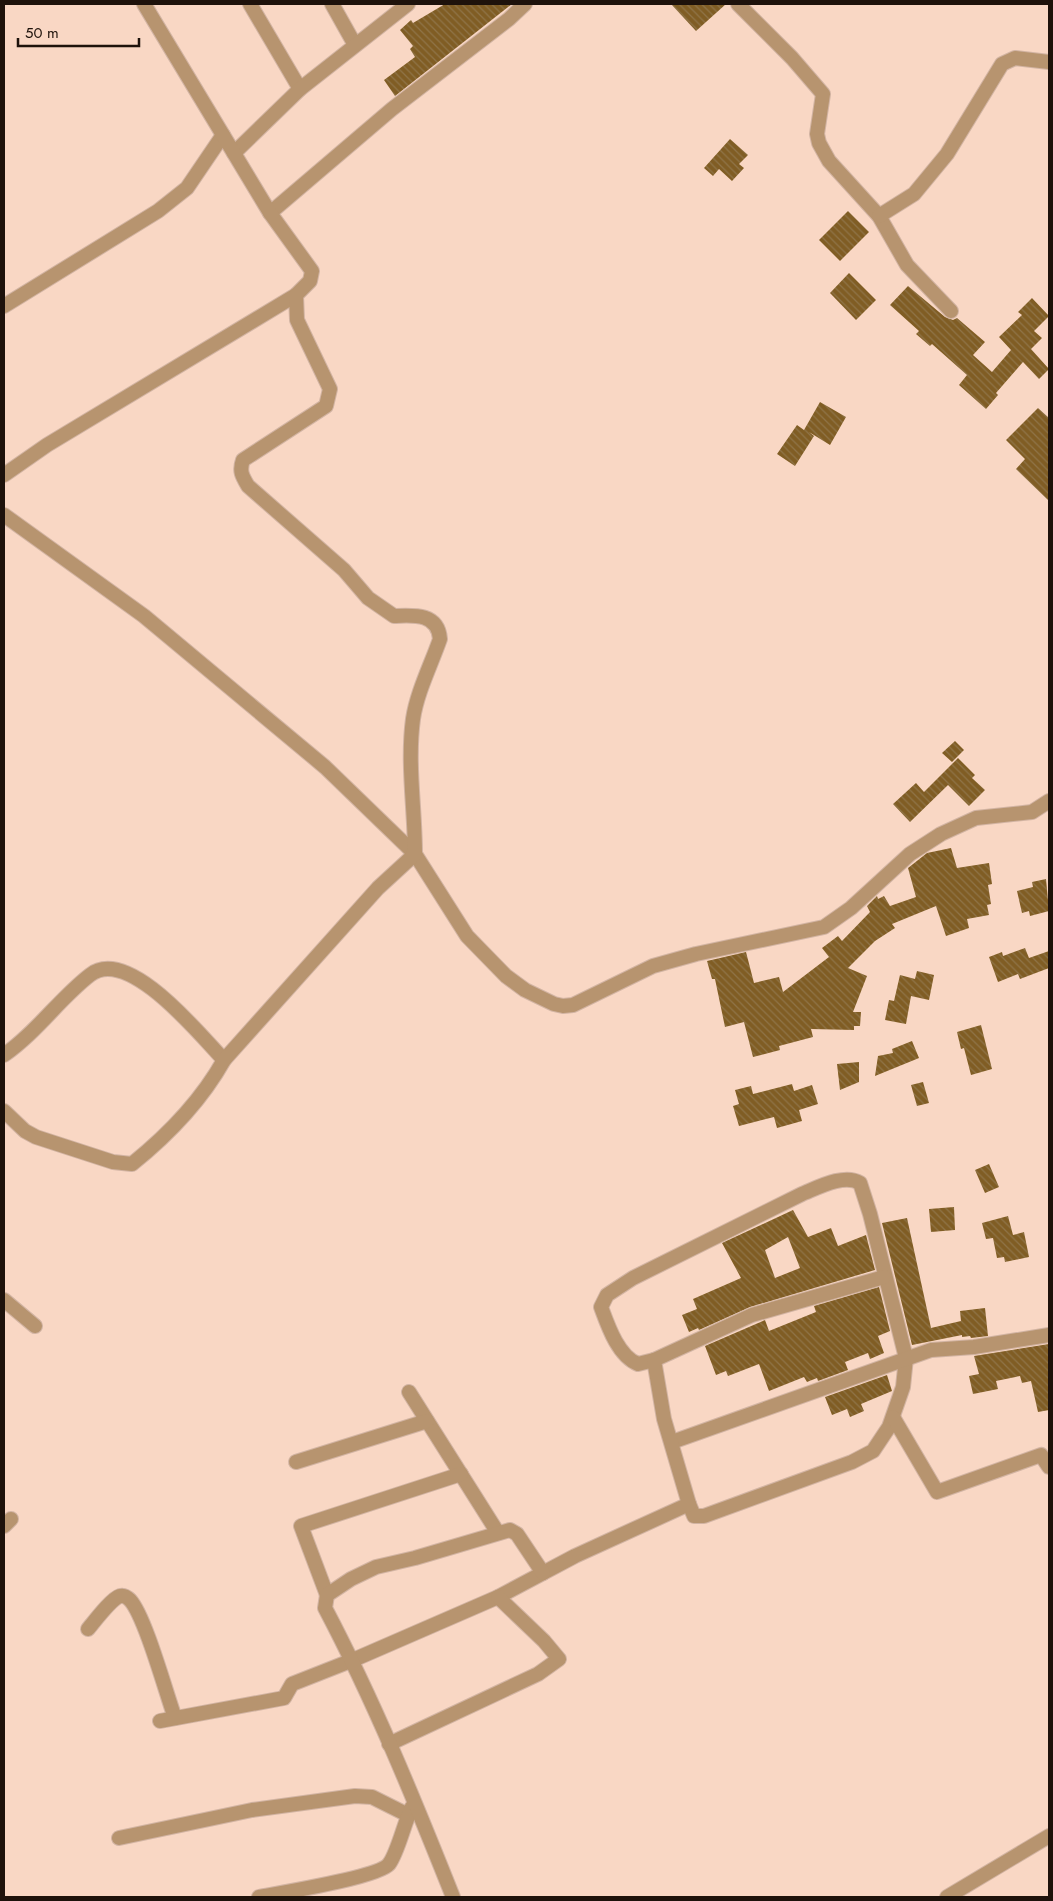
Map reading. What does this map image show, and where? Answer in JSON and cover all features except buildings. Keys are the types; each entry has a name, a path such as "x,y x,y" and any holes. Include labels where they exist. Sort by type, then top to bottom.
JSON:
{"street":[{"path":"4,475 47,445 296,295 310,281 312,271 270,213 144,4"},
{"path":"250,4 300,89"},
{"path":"332,4 355,45"},
{"path":"234,153 300,89 408,4"},
{"path":"270,213 392,108 509,19 525,4"},
{"path":"738,4 792,58 823,94 817,134 819,143 829,161 879,216 907,265 951,311"},
{"path":"879,216 914,194 947,154 1002,64 1015,58 1049,62"},
{"path":"4,306 158,211 187,188 223,135"},
{"path":"296,295 297,320 330,389 329,397 326,406 244,460 240,467 248,486 344,570 368,598 394,616 411,614 423,616 435,625 440,632 440,639 417,701 413,720 411,770 415,854"},
{"path":"4,515 144,616 325,767 415,854 455,920 484,955 525,990 563,1006 586,1000 653,966 696,954 824,927 851,908 910,854 942,834 976,818 1032,812 1049,801"},
{"path":"4,1112 25,1131 36,1137 113,1162 132,1164 184,1116 211,1084 224,1060 378,888 415,854"},
{"path":"4,1055 41,1024 90,974 108,967 119,969 142,982 164,999 224,1060"},
{"path":"654,1360 664,1419 689,1504 694,1516 704,1516 852,1462 872,1451 882,1440 894,1417 903,1387 906,1358 862,1187 856,1181 850,1180 827,1184 633,1278 607,1295 602,1307 621,1349 629,1359 638,1364 654,1360 752,1315 884,1277"},
{"path":"4,1300 35,1326"},
{"path":"672,1442 931,1350 974,1347 1049,1335"},
{"path":"409,1392 498,1533"},
{"path":"894,1417 937,1492 1041,1455 1049,1468"},
{"path":"296,1462 427,1422"},
{"path":"453,1897 415,1802 353,1660 325,1608 327,1595 301,1526 461,1474"},
{"path":"160,1721 284,1698 292,1684 353,1660 498,1597 543,1573 689,1504"},
{"path":"327,1595 351,1578 376,1567 415,1558 510,1530 517,1534 543,1573"},
{"path":"88,1629 113,1600 120,1596 126,1597 131,1601 141,1622 175,1718"},
{"path":"389,1744 538,1674 559,1659 544,1641 498,1597"},
{"path":"119,1838 252,1810 355,1796 372,1797 408,1815"},
{"path":"259,1897 329,1883 385,1868 391,1860 415,1802"},
{"path":"947,1897 1049,1836"}]}
